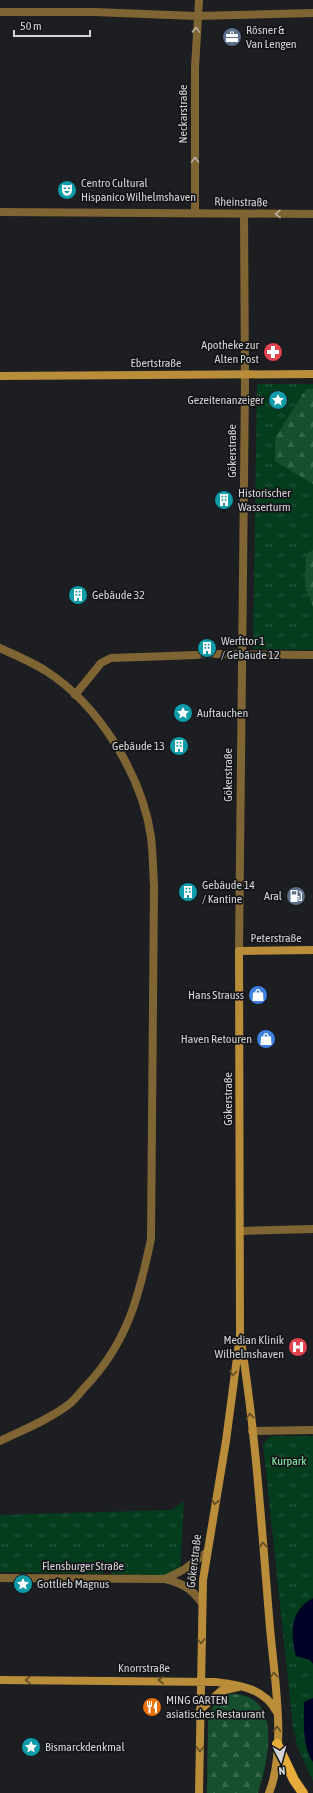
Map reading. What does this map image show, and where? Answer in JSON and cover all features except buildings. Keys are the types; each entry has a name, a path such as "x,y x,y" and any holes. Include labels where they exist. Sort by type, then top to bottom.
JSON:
{"main road":[{"name":"Ebertstraße","path":"0,376 313,374"},
{"name":"Peterstraße","path":"239,950 313,950"},
{"name":"Gökerstraße","path":"239,950 240,1335 252,1431 277,1714 276,1765 269,1793"},
{"name":"Gökerstraße","path":"199,1793 201,1602 206,1553 226,1441 240,1335"},
{"name":"Knorrstraße","path":"0,1680 200,1680 243,1686 266,1698 277,1714"},
{"path":"200,1710 221,1691 243,1686"},
{"path":"277,1744 290,1773 303,1793"}],"street":[{"name":"Neckarstraße","path":"195,213 196,16 199,0"},
{"path":"0,12 94,12 196,16 313,13"},
{"name":"Rheinstraße","path":"0,212 195,213 244,215 313,214"},
{"name":"Gökerstraße","path":"239,950 245,374 244,215"},
{"path":"0,648 46,671 75,695 95,717 118,749 136,783 151,837 154,886 151,1239 139,1294 129,1322 115,1350 97,1374 68,1405 0,1441"},
{"path":"216,654 313,655"},
{"path":"75,695 101,663 111,658 197,655"},
{"path":"240,1231 313,1229"},
{"path":"252,1431 313,1430"},
{"name":"Flensburger Straße","path":"165,1579 185,1568 206,1553"},
{"name":"Flensburger Straße","path":"0,1578 165,1579 180,1582 186,1586 201,1602"}],"green space":[{"path":"257,384 313,384 313,650 253,649"},
{"path":"306,389 313,389 313,484 275,461 275,438"},
{"path":"313,550 313,607 305,586 306,554"},
{"name":"Kurpark","path":"271,1436 313,1436 313,1781 298,1749 293,1727 263,1444"},
{"path":"184,1501 180,1576 111,1574 111,1568 104,1568 103,1574 0,1572 0,1515 172,1510"},
{"path":"231,1694 248,1697 259,1705 265,1717 268,1732 268,1748 258,1793 207,1793 208,1718 211,1709 216,1703 222,1698"}],"water":[{"path":"313,1598 313,1664 310,1660 296,1656 293,1631 296,1616 300,1609 305,1603"},
{"path":"313,1698 313,1762 309,1756 305,1741 304,1702"}],"tunnel":[{"path":"197,655 216,654"}],"place":[{"name":"Rösner & Van Lengen","path":"232,37"},
{"name":"Centro Cultural Hispanico Wilhelmshaven","path":"67,190"},
{"name":"Apotheke zur Alten Post","path":"273,352"},
{"name":"Gezeitenanzeiger","path":"278,400"},
{"name":"Historischer Wasserturm","path":"224,500"},
{"name":"Gebäude 32","path":"78,595"},
{"name":"Werfttor 1 / Gebäude 12","path":"207,648"},
{"name":"Auftauchen","path":"183,713"},
{"name":"Gebäude 13","path":"179,746"},
{"name":"Gebäude 14 / Kantine","path":"188,892"},
{"name":"Aral","path":"296,896"},
{"name":"Hans Strauss","path":"258,995"},
{"name":"Haven Retouren","path":"266,1039"},
{"name":"Median Klinik Wilhelmshaven","path":"298,1347"},
{"name":"Gottlieb Magnus","path":"23,1584"},
{"name":"MING GARTEN asiatisches Restaurant","path":"152,1707"},
{"name":"Bismarckdenkmal","path":"31,1747"}]}
